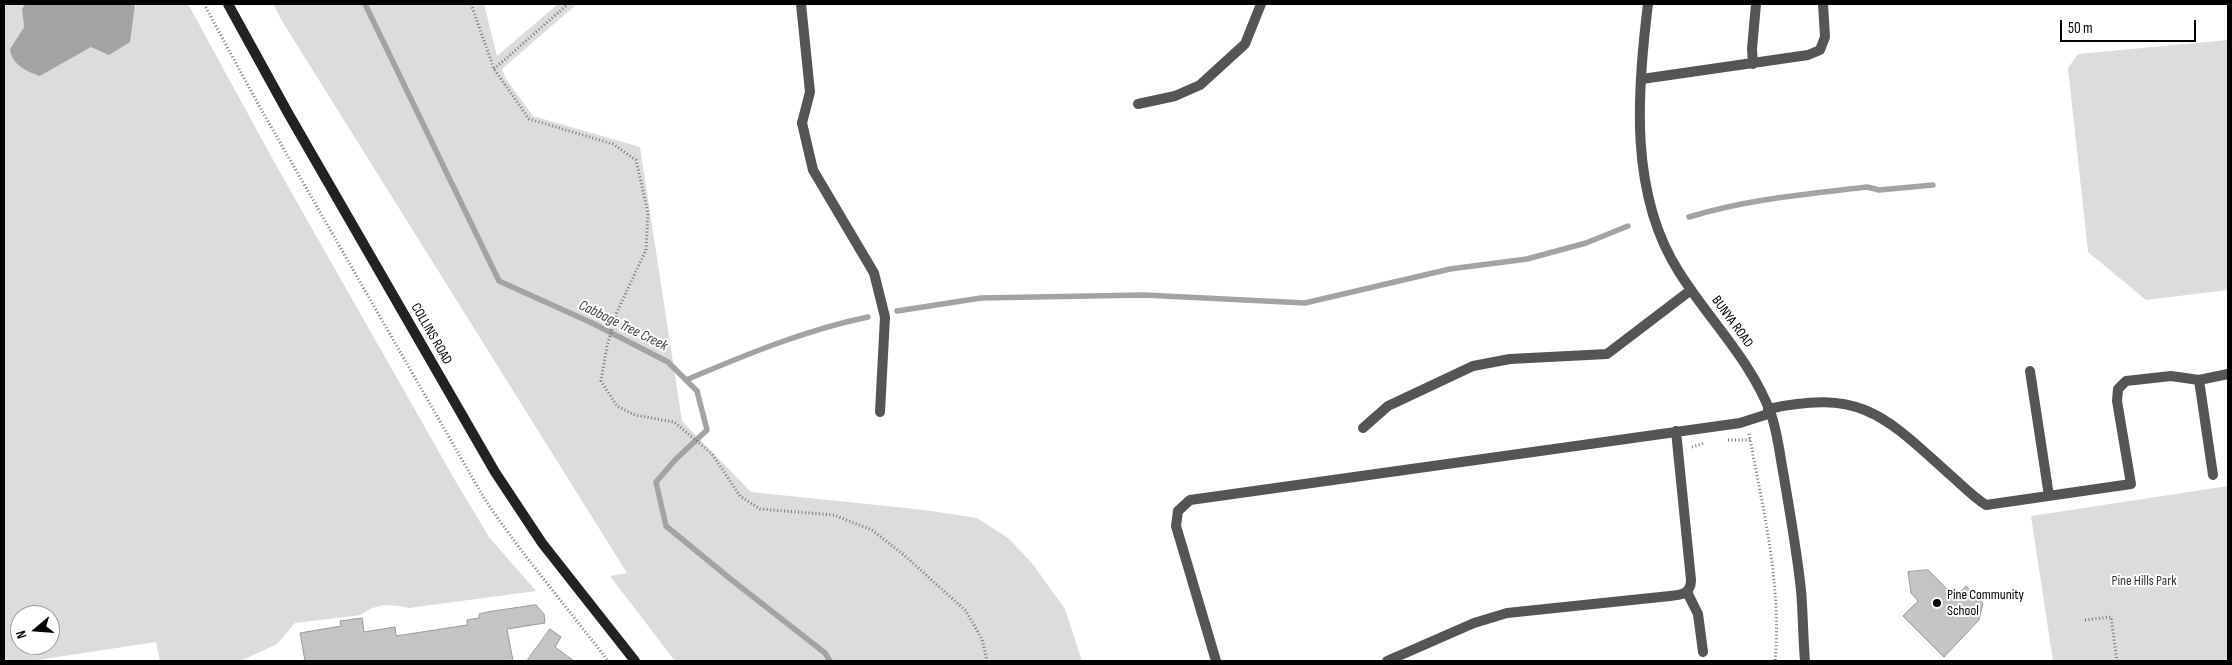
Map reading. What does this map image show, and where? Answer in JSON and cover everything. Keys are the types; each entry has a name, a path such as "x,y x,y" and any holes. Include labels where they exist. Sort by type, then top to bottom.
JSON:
{"main road":[{"name":"COLLINS ROAD","path":"228,4 288,113 495,472 542,543 635,661"}],"street":[{"path":"801,4 810,92 802,123 813,170 874,273 885,317 880,412"},
{"path":"1138,104 1175,96 1200,84 1245,44 1261,4"},
{"name":"BUNYA ROAD","path":"1648,4 1640,133 1645,189 1659,234 1678,270 1754,376 1770,411 1788,504 1800,583 1805,661"},
{"path":"1753,64 1752,48 1756,4"},
{"path":"1642,79 1808,56 1820,50 1825,37 1823,4"},
{"path":"1363,428 1388,406 1474,366 1510,359 1607,354 1691,290"},
{"path":"2030,371 2049,496"},
{"path":"1216,661 1176,526 1178,511 1190,500 1746,421 1787,405 1826,402 1846,403 1871,411 1896,426 1986,505 2131,484 2117,401 2118,389 2126,381 2171,376 2199,380 2228,374"},
{"path":"2199,380 2213,475"},
{"path":"1387,661 1474,622 1507,613 1670,596 1687,592 1691,587 1691,580 1676,431"},
{"path":"1687,592 1698,614 1703,652"}],"path":[{"path":"204,4 258,104 484,498 509,536 550,584 608,661"},
{"path":"472,4 494,69 529,119 613,144 636,160 648,213 646,250 617,312 607,346 601,381 617,406 635,415 674,422 712,454 740,496 760,509 834,514 872,530 904,555 966,611 982,639 988,661"},
{"path":"494,69 568,4"},
{"path":"1746,421 1770,549 1775,610 1775,661"},
{"path":"1724,440 1750,440"},
{"path":"1678,452 1706,443"},
{"path":"2085,620 2111,617 2117,661"}],"green space":[{"path":"4,4 25,4 22,9 24,27 10,49 40,76 91,47 136,6 135,4 188,4 277,167 456,482 489,537 536,591 409,608 378,606 361,615 295,623 277,644 240,661 160,661 156,642 31,661 4,661"},
{"path":"273,4 484,4 497,56 558,4 577,4 502,69 506,79 533,116 640,147 682,421 751,492 925,510 977,518 1008,538 1032,563 1065,609 1082,661 675,661 610,576 627,573"},
{"path":"2228,40 2228,290 2146,300 2088,252 2068,68 2078,54"},
{"name":"Pine Hills Park","path":"2228,486 2228,661 2053,661 2031,516"}],"shaded area":[{"path":"25,4 135,4 130,42 109,55 91,47 40,76 20,67 11,55 10,49 24,27 22,9"}],"building":[{"path":"1928,570 1955,597 1966,586 1983,603 1979,620 1944,657 1903,616 1918,601 1911,593 1908,572"},
{"path":"536,605 544,614 545,623 507,629 513,661 305,661 300,633 341,626 340,621 362,618 364,632 395,627 396,636 467,625 467,620 479,618 479,614"},
{"path":"550,629 561,637 555,647 574,661 527,661"}],"waterway":[{"name":"Cabbage Tree Creek","path":"365,4 499,281 592,323 668,362 697,391 707,430 676,459 656,482 666,526 825,653 830,661"},
{"path":"1689,217 1755,201 1800,195 1867,187 1879,190 1933,185"},
{"path":"897,311 981,298 1144,295 1305,303 1450,269 1527,259 1586,243 1628,226"},
{"path":"686,380 798,336 868,317"}],"place":[{"name":"Pine Community School","path":"1937,603"}]}
